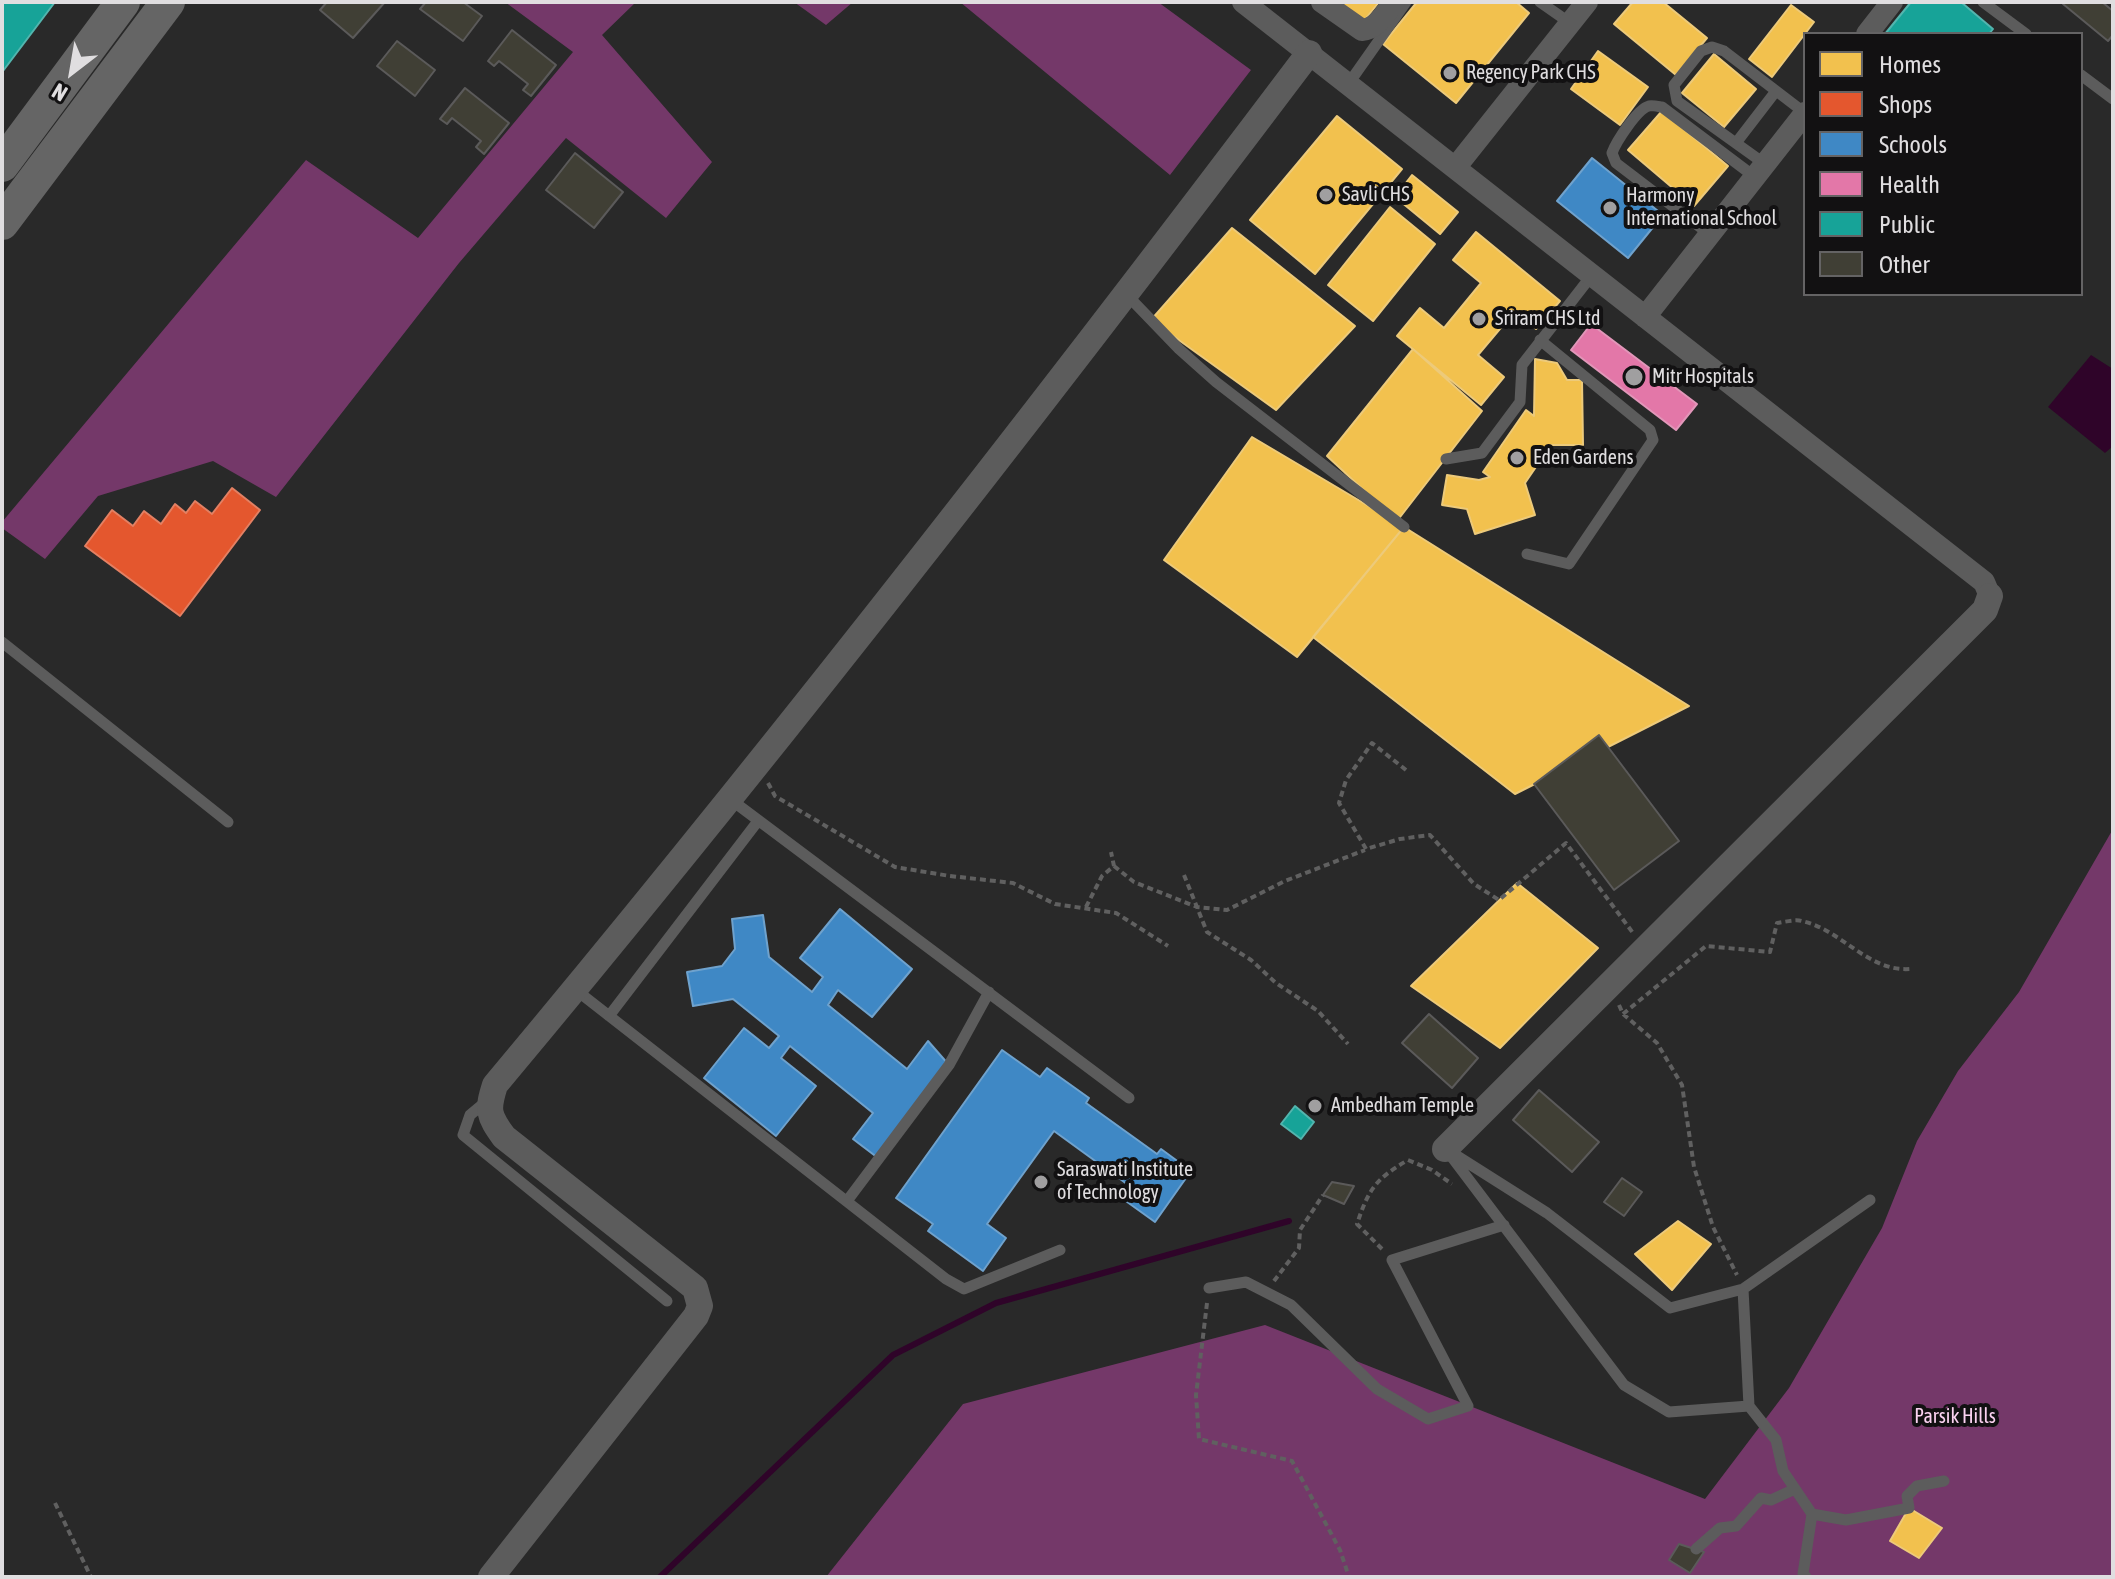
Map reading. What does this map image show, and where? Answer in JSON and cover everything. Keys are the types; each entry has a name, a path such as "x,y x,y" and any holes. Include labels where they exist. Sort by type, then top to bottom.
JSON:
{"main road":[{"path":"2,165 123,2"},
{"path":"2,223 168,2"}],"street":[{"path":"1243,2 1984,582 1990,596 1985,610 1445,1149"},
{"path":"1322,2 1362,30 1369,30 1377,24 1394,2"},
{"path":"1869,32 1892,2"},
{"path":"1455,168 1583,3"},
{"path":"491,1577 696,1316 700,1306 695,1288 504,1137 492,1120 489,1105 495,1085 729,799 1126,295 1309,53"},
{"path":"1645,317 1803,116"}],"lane":[{"path":"1349,83 1406,2"},
{"path":"1540,2 1570,23"},
{"path":"1983,2 2023,32"},
{"path":"1760,170 1736,143 1677,101 1673,94 1674,85 1701,51 1712,47 1724,51 1803,111"},
{"path":"2083,76 2113,99"},
{"path":"1736,143 1776,91"},
{"path":"1709,234 1616,163 1612,153 1616,142 1641,111 1650,105 1662,107 1760,170"},
{"path":"1446,459 1482,453 1520,402 1522,365 1592,275"},
{"path":"1126,295 1216,382 1404,527"},
{"path":"1527,554 1569,564 1653,440 1650,430 1540,340"},
{"path":"2,642 228,822"},
{"path":"729,799 1129,1098"},
{"path":"609,1016 758,821"},
{"path":"575,989 946,1279 964,1289 1060,1250"},
{"path":"847,1201 949,1065 989,992"},
{"path":"492,1096 470,1115 463,1135 667,1301"},
{"path":"1445,1149 1624,1385 1669,1412 1749,1406"},
{"path":"1445,1149 1547,1213 1670,1308 1743,1289 1870,1200"},
{"path":"1209,1288 1246,1282 1291,1305 1377,1389 1428,1419 1468,1406 1392,1260 1504,1225"},
{"path":"1743,1289 1749,1406 1776,1440 1783,1471 1812,1514 1803,1574 1806,1577"},
{"path":"1812,1514 1846,1520 1909,1508 1907,1496 1917,1486 1944,1481"},
{"path":"1696,1549 1720,1528 1736,1526 1761,1498 1771,1500 1795,1489"}],"path":[{"path":"1366,849 1339,803 1346,780 1372,743 1406,770"},
{"path":"756,764 775,796 895,867 1013,883 1055,904 1116,913 1168,946"},
{"path":"1111,852 1114,866 1134,882 1197,907 1227,910 1285,881 1366,849 1400,839 1430,835 1474,884 1499,900 1566,843 1645,949"},
{"path":"1086,907 1102,876 1114,866"},
{"path":"1184,875 1207,932 1251,960 1276,983 1318,1011 1348,1044"},
{"path":"1623,1014 1706,946 1770,952 1777,923 1800,920 1829,932 1868,958 1896,970 1910,969"},
{"path":"1610,985 1623,1014 1657,1043 1682,1085 1694,1167 1713,1227 1743,1289"},
{"path":"1392,1260 1357,1224 1363,1205 1381,1176 1408,1160 1432,1170 1457,1188 1480,1194"},
{"path":"1264,1292 1299,1248 1300,1230 1323,1195"},
{"path":"1209,1288 1196,1395 1199,1439 1292,1461 1340,1550 1349,1577"},
{"path":"55,1503 91,1577"}],"green space":[{"path":"505,2 636,2 602,35 712,162 666,218 566,138 459,263 276,497 213,461 98,496 45,559 2,528 2,522 306,160 418,238 573,52"},
{"path":"794,2 853,2 826,25"},
{"path":"960,2 1158,2 1251,70 1170,175"},
{"name":"Parsik Hills","path":"2113,829 2113,1577 826,1577 963,1404 1265,1325 1705,1499 1789,1388 1882,1228 1917,1141 1958,1071 2019,992"}],"shaded area":[{"path":"2091,355 2113,369 2113,446 2105,453 2048,407"}],"building: Homes":[{"path":"1330,2 1379,2 1363,22"},
{"name":"Regency Park CHS","path":"1417,2 1516,2 1529,13 1456,103 1383,44"},
{"path":"1633,2 1663,2 1707,38 1676,75 1614,24"},
{"path":"1791,5 1814,22 1803,32 1803,36 1772,77 1749,59"},
{"path":"1598,51 1648,87 1620,125 1571,89"},
{"path":"1714,54 1756,89 1724,127 1682,93"},
{"path":"1662,111 1728,166 1694,206 1628,150"},
{"name":"Savli CHS","path":"1337,116 1402,169 1315,274 1250,220"},
{"path":"1412,175 1458,212 1440,234 1395,197"},
{"path":"1390,207 1435,244 1373,321 1328,285"},
{"path":"1232,228 1355,326 1276,410 1151,320"},
{"name":"Sriram CHS Ltd","path":"1476,232 1560,301 1536,329 1515,311 1478,355 1504,377 1481,405 1397,336 1420,308 1444,328 1481,283 1453,260"},
{"path":"1413,349 1482,411 1397,521 1327,456"},
{"name":"Eden Gardens","path":"1535,359 1557,363 1567,380 1582,380 1583,445 1551,445 1525,483 1535,515 1475,534 1467,509 1442,505 1447,475 1479,480 1490,477 1483,472 1526,410 1534,416"},
{"path":"1252,437 1404,527 1297,657 1164,560"},
{"path":"1404,527 1689,706 1515,794 1313,637"},
{"path":"1517,883 1598,948 1500,1048 1411,986"},
{"path":"1678,1221 1711,1244 1672,1290 1635,1254"},
{"path":"1909,1508 1942,1528 1919,1558 1890,1541"}],"building: Shops":[{"path":"232,488 260,510 180,616 85,546 112,510 133,526 144,511 161,524 175,504 186,513 195,501 212,514"}],"building: Schools":[{"name":"Harmony International School","path":"1592,158 1663,215 1628,258 1557,201"},
{"path":"840,909 912,969 872,1017 838,990 828,1005 907,1069 928,1041 949,1065 878,1158 853,1139 873,1113 790,1046 781,1058 816,1086 776,1136 704,1078 744,1028 769,1048 779,1036 733,999 693,1006 687,972 722,966 735,949 732,919 763,915 769,957 812,992 823,977 800,958"},
{"path":"1002,1050 1040,1077 1047,1068 1089,1098 1086,1103 1157,1154 1161,1149 1191,1171 1155,1222 1123,1199 1131,1187 1054,1131 987,1224 1006,1238 983,1271 928,1231 933,1224 896,1198"}],"building: Health":[{"name":"Mitr Hospitals","path":"1591,324 1697,404 1676,430 1571,350"}],"building: Public":[{"path":"3,2 55,2 3,71 2,70"},
{"path":"1911,2 1961,2 1993,29 1991,32 1887,32"},
{"path":"1295,1106 1314,1122 1301,1139 1281,1124"}],"building: Other":[{"path":"327,2 385,2 353,38 320,10"},
{"path":"426,2 463,2 482,16 463,41 420,9"},
{"path":"2102,2 2113,11 2113,35 2108,41 2063,4"},
{"path":"512,30 556,65 531,96 523,90 528,84 499,61 494,66 488,61"},
{"path":"397,41 435,70 415,96 377,66"},
{"path":"465,88 509,123 484,154 476,147 481,141 452,118 447,124 440,119"},
{"path":"575,153 623,192 594,228 546,190"},
{"path":"1599,735 1679,841 1614,890 1534,784"},
{"path":"1429,1014 1478,1058 1452,1088 1402,1043"},
{"path":"1539,1090 1599,1142 1572,1172 1513,1120"},
{"path":"1622,1178 1642,1192 1624,1216 1604,1202"},
{"path":"1332,1182 1354,1186 1344,1204 1323,1195"},
{"path":"1679,1544 1704,1552 1690,1573 1669,1560"}],"waterway":[{"path":"660,1577 893,1355 996,1303 1289,1221"}],"place":[{"name":"Regency Park CHS","path":"1450,73"},
{"name":"Savli CHS","path":"1326,195"},
{"name":"Harmony International School","path":"1610,208"},
{"name":"Sriram CHS Ltd","path":"1479,319"},
{"name":"Mitr Hospitals","path":"1634,377"},
{"name":"Eden Gardens","path":"1517,458"},
{"name":"Ambedham Temple","path":"1315,1106"},
{"name":"Saraswati Institute of Technology","path":"1041,1182"}]}
